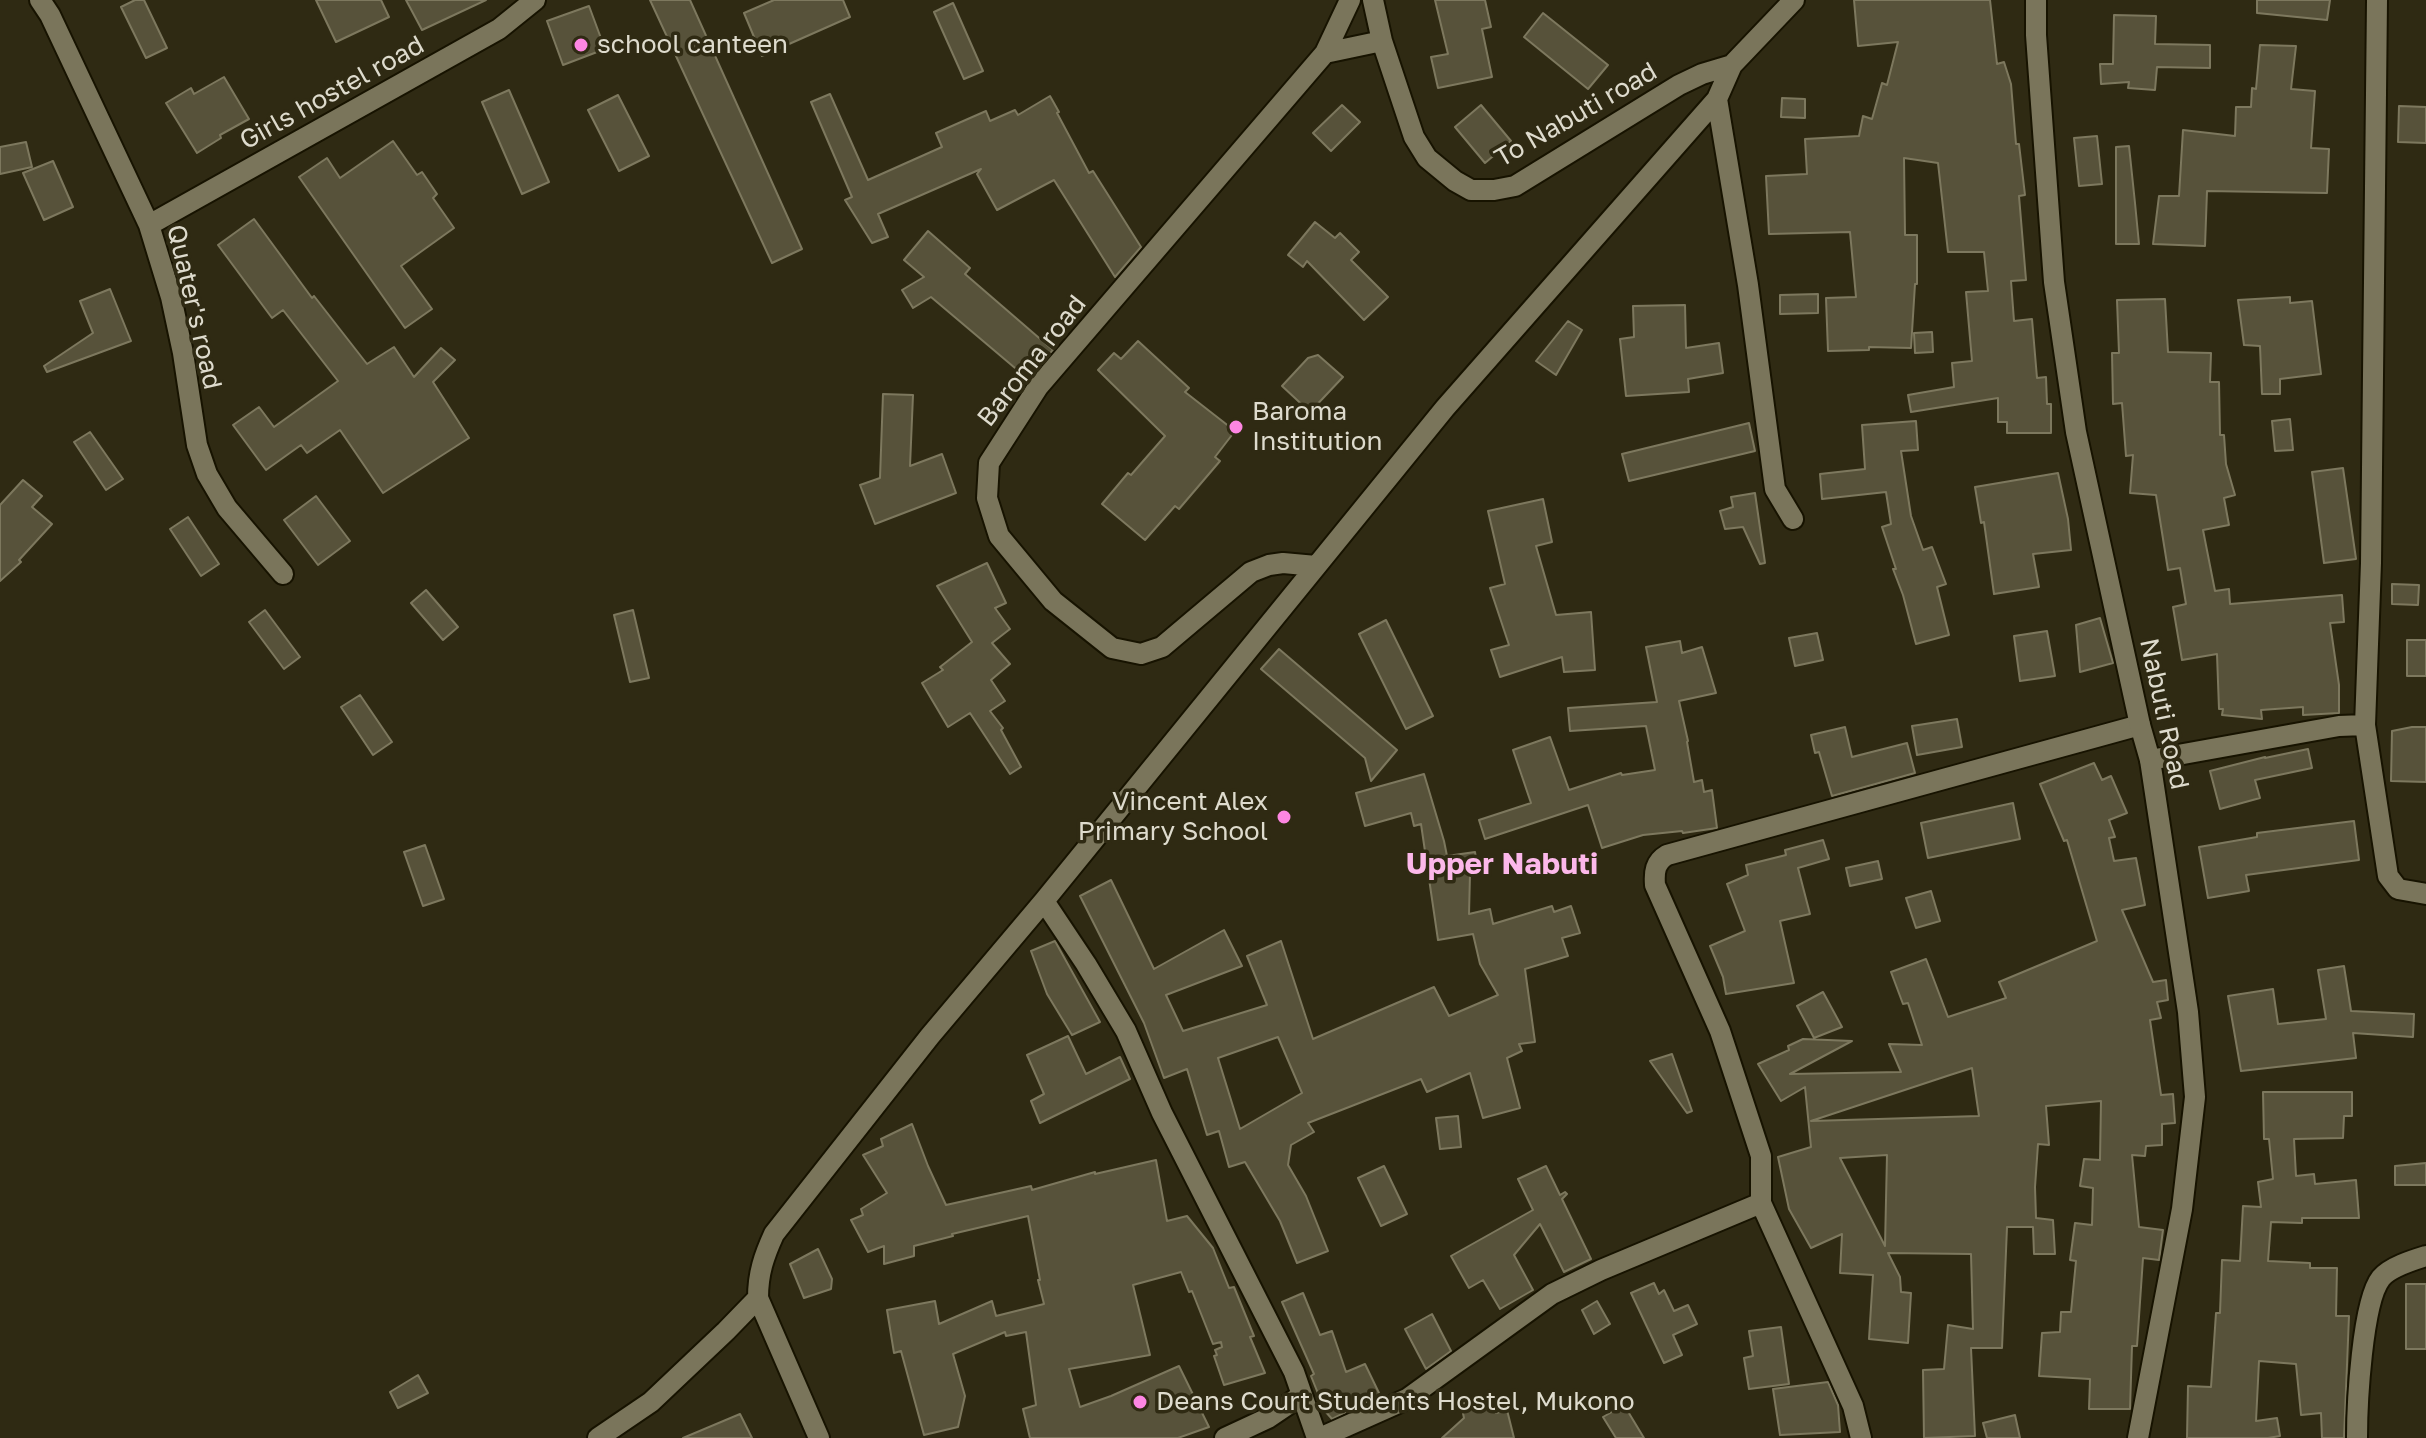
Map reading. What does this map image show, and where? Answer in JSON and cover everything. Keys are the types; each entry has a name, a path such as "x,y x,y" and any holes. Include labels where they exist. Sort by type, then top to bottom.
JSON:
{"street":[{"name":"Quater's road","path":"40,0 50,15 149,225 171,297 197,445 207,474 227,508 283,574"},
{"name":"Girls hostel road","path":"149,225 499,29 535,0"},
{"name":"Baroma road","path":"1316,566 1283,563 1251,572 1162,647 1141,654 1112,648 1053,601 999,536 987,498 989,463 1038,387 1325,53 1350,0"},
{"name":"To Nabuti road","path":"1373,0 1382,41 1414,137 1427,158 1471,190 1515,186 1679,85 1732,65"},
{"path":"819,1438 758,1298 761,1263 774,1234 930,1036 1044,901 1445,408 1717,99 1732,65 1794,0"},
{"name":"Nabuti Road","path":"2036,0 2053,267 2076,432 2150,760 2188,1012 2195,1097 2182,1209 2138,1438"},
{"path":"2377,0 2371,563 2365,725 2388,876 2398,889 2426,894"},
{"path":"1325,53 1382,41"},
{"path":"1717,99 1748,285 1775,489 1793,519"},
{"path":"1861,1438 1853,1406 1761,1203 1761,1156 1720,1031 1655,885 1654,872 1659,860 1667,855 2140,725"},
{"path":"2150,760 2339,726 2365,725"},
{"path":"1044,901 1126,1031 1162,1113 1294,1372 1318,1438 1407,1399 1552,1294 1601,1270 1761,1203"},
{"path":"2357,1438 2357,1392 2372,1295 2383,1276 2413,1259 2426,1256"},
{"path":"598,1438 651,1402 758,1298"},
{"path":"1225,1438 1268,1418 1302,1395"}],"building":[{"path":"135,0 144,0 167,48 146,58 121,7"},
{"path":"316,0 381,0 389,17 336,42"},
{"path":"406,0 486,0 422,30"},
{"path":"650,0 690,0 802,249 772,263"},
{"path":"774,0 843,0 850,17 762,56 744,13"},
{"path":"1435,0 1485,0 1491,27 1482,29 1492,77 1438,88 1431,57 1448,54"},
{"path":"1854,0 1990,0 1997,64 2004,62 2011,84 2016,144 2019,144 2025,195 2019,196 2026,280 2011,281 2014,321 2032,319 2037,378 2046,377 2047,404 2051,404 2051,433 2007,433 2007,422 1998,422 1998,398 1911,412 1908,395 1954,387 1952,363 1972,361 1966,292 1988,291 1984,252 1948,252 1938,163 1904,158 1905,235 1917,235 1917,284 1911,348 1869,347 1869,350 1828,351 1826,298 1856,297 1850,232 1769,234 1766,176 1807,174 1805,139 1859,136 1863,116 1872,119 1882,83 1887,85 1898,42 1858,46"},
{"path":"2257,0 2330,0 2327,20 2257,13"},
{"path":"953,3 983,71 964,79 934,12"},
{"path":"589,6 605,49 563,65 547,21"},
{"path":"1543,13 1608,65 1588,89 1524,37"},
{"path":"2114,15 2156,16 2155,44 2210,45 2210,68 2157,67 2155,90 2128,88 2129,82 2101,84 2100,64 2113,64"},
{"path":"2260,45 2296,46 2291,89 2315,91 2311,148 2329,149 2327,193 2207,191 2205,246 2153,244 2159,196 2179,196 2183,130 2235,136 2236,107 2251,107 2252,88 2256,89"},
{"path":"224,77 249,119 220,135 221,138 197,153 166,103 191,88 194,94"},
{"path":"509,90 549,182 522,194 482,102"},
{"path":"830,94 868,180 942,147 936,133 986,111 990,121 1015,110 1018,115 1050,96 1089,173 1093,171 1141,247 1115,277 1054,180 997,210 977,174 981,169 878,214 888,237 872,243 845,200 852,197 811,102"},
{"path":"618,95 649,156 619,171 588,110"},
{"path":"1782,98 1805,99 1805,118 1781,117"},
{"path":"1342,105 1360,122 1331,151 1313,133"},
{"path":"1481,105 1511,141 1485,163 1455,127"},
{"path":"2399,106 2426,107 2426,143 2398,142"},
{"path":"2097,136 2102,184 2079,186 2074,138"},
{"path":"393,141 417,175 422,172 437,194 433,198 454,228 401,266 432,309 405,328 299,177 327,158 340,178"},
{"path":"26,142 32,167 0,174 0,147"},
{"path":"2129,146 2139,244 2116,244 2116,147"},
{"path":"53,161 73,207 44,220 23,173"},
{"path":"254,219 312,298 314,296 367,364 394,347 414,377 441,348 455,360 433,382 469,438 383,493 340,430 307,453 301,445 266,470 233,425 259,407 274,427 338,381 283,310 272,318 218,245"},
{"path":"1315,222 1335,238 1340,233 1359,252 1351,260 1388,297 1364,320 1307,261 1303,267 1288,255"},
{"path":"928,231 970,268 965,274 1053,350 1028,379 931,297 913,308 902,290 924,277 904,260"},
{"path":"110,289 131,341 47,372 44,366 93,333 80,301"},
{"path":"1818,294 1818,313 1780,314 1780,295"},
{"path":"2290,297 2290,303 2312,301 2321,374 2280,379 2280,394 2262,394 2260,346 2244,345 2238,300"},
{"path":"2165,299 2168,352 2211,353 2210,382 2219,382 2220,435 2224,435 2226,464 2235,495 2224,498 2229,525 2203,530 2215,591 2229,589 2230,604 2342,595 2344,622 2330,623 2339,685 2339,713 2303,715 2303,707 2261,710 2262,719 2222,715 2223,709 2219,709 2217,654 2182,660 2173,607 2186,604 2180,568 2168,570 2156,495 2130,493 2133,455 2126,456 2122,403 2113,404 2112,353 2119,353 2117,300"},
{"path":"1685,305 1686,348 1719,343 1723,373 1688,379 1689,392 1626,396 1620,339 1634,337 1633,306"},
{"path":"1568,321 1582,330 1556,375 1536,361"},
{"path":"1932,332 1933,352 1915,353 1914,333"},
{"path":"1138,341 1189,388 1185,392 1235,431 1215,457 1220,461 1179,509 1175,506 1145,540 1102,504 1165,436 1098,370 1114,353 1121,359"},
{"path":"1318,355 1343,377 1310,412 1282,386 1308,358"},
{"path":"883,394 913,395 910,466 942,454 956,493 875,524 860,485 880,478"},
{"path":"2290,419 2293,450 2275,451 2272,421"},
{"path":"1916,421 1918,450 1901,451 1911,516 1923,550 1932,547 1946,584 1937,587 1949,635 1916,644 1882,527 1891,524 1886,492 1822,499 1820,474 1865,469 1862,425"},
{"path":"1749,423 1755,451 1629,481 1622,454"},
{"path":"90,432 123,479 106,490 74,442"},
{"path":"2343,468 2356,559 2324,563 2312,472"},
{"path":"2058,473 2071,550 2033,554 2039,587 1994,594 1984,522 1981,523 1975,487"},
{"path":"23,480 42,496 32,507 52,524 19,560 21,562 0,581 0,505"},
{"path":"1755,493 1765,563 1760,564 1743,527 1725,529 1720,511 1733,507 1731,497"},
{"path":"316,496 350,541 318,565 284,520"},
{"path":"1543,499 1552,542 1536,546 1556,615 1591,612 1595,670 1564,672 1562,657 1500,677 1491,650 1509,645 1490,588 1505,584 1488,511"},
{"path":"188,517 219,564 201,576 170,529"},
{"path":"987,563 1006,603 995,608 1010,629 992,643 1010,664 991,680 1005,701 990,711 1003,728 1001,730 1021,767 1010,774 970,713 948,727 922,683 943,670 940,667 972,642 937,586"},
{"path":"2392,584 2419,585 2418,605 2392,604"},
{"path":"426,590 458,627 443,640 411,603"},
{"path":"265,610 300,657 284,669 249,622"},
{"path":"633,610 649,678 630,682 614,615"},
{"path":"2100,618 2113,663 2080,672 2076,625"},
{"path":"1386,620 1433,716 1406,729 1359,634"},
{"path":"2047,631 2055,676 2020,681 2014,636"},
{"path":"1817,633 1823,660 1795,666 1789,638"},
{"path":"2407,640 2426,640 2426,676 2407,676"},
{"path":"1680,641 1682,653 1702,647 1716,693 1679,701 1694,782 1702,780 1704,792 1712,790 1717,828 1643,835 1602,848 1588,805 1485,839 1479,820 1531,803 1513,750 1550,737 1569,790 1621,773 1655,770 1646,726 1570,731 1568,708 1657,702 1646,647"},
{"path":"1279,649 1397,750 1371,781 1365,758 1261,669"},
{"path":"360,695 392,742 373,755 341,707"},
{"path":"1957,719 1962,747 1917,755 1912,726"},
{"path":"1845,727 1852,757 1907,743 1915,773 1832,796 1811,735"},
{"path":"2426,727 2426,782 2391,781 2392,731"},
{"path":"2308,749 2312,768 2255,780 2260,798 2220,809 2210,771"},
{"path":"2094,763 2102,780 2111,776 2127,813 2109,820 2115,837 2109,838 2114,861 2136,858 2145,905 2122,910 2153,982 2166,980 2168,1000 2157,1002 2161,1018 2150,1020 2161,1095 2173,1094 2175,1123 2162,1124 2162,1145 2146,1146 2145,1156 2132,1155 2139,1227 2163,1230 2159,1260 2143,1258 2137,1346 2132,1346 2130,1409 2089,1409 2090,1379 2039,1376 2042,1333 2060,1332 2061,1312 2071,1312 2076,1261 2070,1260 2075,1223 2092,1225 2093,1188 2080,1186 2084,1159 2100,1160 2101,1101 2046,1106 2049,1145 2038,1144 2036,1218 2053,1220 2055,1254 2034,1254 2033,1227 2007,1227 2002,1348 1971,1348 1975,1436 1924,1438 1923,1370 1944,1369 1948,1325 1973,1329 1971,1254 1888,1253 1900,1277 1901,1292 1911,1293 1908,1343 1869,1339 1873,1275 1840,1273 1842,1234 1811,1248 1789,1209 1778,1157 1811,1147 1805,1087 1781,1101 1758,1064 1789,1050 1788,1046 1803,1039 1852,1041 1790,1074 1901,1072 1889,1044 1922,1045 1908,1003 1903,1004 1891,972 1926,959 1948,1017 2006,998 1999,982 2097,941 2067,840 2064,841 2040,784","holes":["1972,1068 1979,1116 1811,1121 1950,1075","1887,1155 1885,1246 1840,1158"]},
{"path":"1424,774 1447,856 1475,852 1478,873 1470,874 1469,914 1490,909 1493,924 1552,906 1554,912 1571,906 1580,933 1562,938 1568,956 1525,969 1535,1042 1519,1044 1522,1051 1507,1058 1520,1108 1483,1118 1470,1073 1427,1092 1421,1079 1308,1123 1314,1132 1291,1145 1288,1165 1306,1196 1328,1251 1297,1263 1280,1221 1245,1162 1229,1167 1219,1131 1207,1135 1187,1069 1164,1078 1144,1023 1080,896 1111,880 1154,969 1224,930 1242,966 1166,995 1183,1031 1267,1005 1247,956 1281,941 1313,1039 1434,987 1449,1016 1498,995 1480,964 1473,934 1438,940 1421,824 1414,826 1411,813 1365,826 1356,793","holes":["1278,1037 1302,1093 1240,1129 1218,1058"]},
{"path":"2013,803 2020,839 1928,858 1921,823"},
{"path":"2354,821 2359,860 2246,875 2249,891 2208,898 2199,847 2257,837 2257,833"},
{"path":"1823,840 1829,859 1798,868 1810,914 1780,921 1794,983 1726,994 1723,977 1710,946 1745,931 1727,884 1748,875 1746,865 1786,855 1785,850"},
{"path":"425,845 444,899 423,906 404,852"},
{"path":"1878,861 1882,879 1850,886 1846,868"},
{"path":"1931,891 1940,921 1916,928 1906,898"},
{"path":"1055,941 1100,1022 1072,1035 1047,994 1031,951"},
{"path":"2344,966 2351,1011 2414,1014 2413,1037 2353,1033 2356,1058 2241,1071 2228,996 2273,989 2278,1024 2326,1019 2318,970"},
{"path":"1823,992 1842,1027 1814,1038 1797,1006"},
{"path":"1068,1036 1086,1074 1120,1057 1130,1079 1040,1123 1031,1101 1044,1094 1027,1055"},
{"path":"1672,1054 1692,1111 1687,1113 1650,1061"},
{"path":"2263,1092 2352,1092 2352,1116 2344,1116 2343,1138 2294,1139 2296,1176 2314,1174 2315,1184 2356,1180 2359,1218 2302,1218 2302,1223 2271,1222 2268,1261 2310,1263 2310,1268 2337,1268 2336,1316 2349,1316 2344,1438 2322,1438 2321,1413 2301,1415 2296,1364 2259,1361 2256,1421 2277,1418 2280,1436 2187,1438 2188,1386 2211,1387 2216,1313 2220,1313 2222,1260 2240,1261 2243,1206 2261,1207 2258,1182 2273,1179 2269,1139 2264,1139"},
{"path":"1458,1116 1461,1147 1440,1149 1436,1118"},
{"path":"912,1124 946,1205 1031,1186 1032,1190 1095,1172 1156,1160 1167,1221 1187,1216 1213,1248 1229,1288 1234,1287 1265,1373 1224,1385 1214,1356 1217,1355 1215,1350 1222,1347 1221,1342 1213,1344 1181,1272 1133,1285 1150,1355 1069,1369 1080,1407 1179,1366 1209,1427 1178,1438 1030,1438 1023,1409 1036,1405 1026,1332 1006,1336 1005,1332 953,1354 965,1396 958,1427 924,1435 901,1351 894,1353 887,1310 935,1301 939,1324 992,1301 996,1316 1044,1304 1028,1216 914,1246 914,1256 884,1264 884,1246 868,1252 851,1220 863,1215 861,1209 887,1193 863,1155 883,1146 881,1139"},
{"path":"2426,1163 2426,1185 2395,1185 2395,1166"},
{"path":"1384,1166 1407,1214 1381,1226 1358,1178"},
{"path":"1546,1166 1560,1195 1567,1194 1562,1199 1591,1259 1564,1272 1540,1224 1514,1255 1533,1290 1500,1309 1483,1280 1469,1288 1451,1256 1533,1210 1518,1179"},
{"path":"818,1249 832,1279 831,1289 804,1298 790,1264"},
{"path":"1654,1283 1659,1294 1664,1290 1674,1311 1688,1305 1697,1324 1673,1335 1682,1355 1664,1363 1631,1293"},
{"path":"2406,1284 2426,1284 2426,1349 2406,1349"},
{"path":"1303,1293 1320,1335 1332,1331 1346,1372 1365,1364 1380,1395 1332,1419 1325,1411 1311,1376 1314,1374 1282,1302"},
{"path":"1597,1301 1610,1324 1594,1334 1582,1310"},
{"path":"1432,1314 1451,1351 1426,1369 1405,1329"},
{"path":"1781,1327 1789,1384 1749,1389 1744,1358 1753,1356 1749,1331"},
{"path":"418,1375 428,1393 398,1408 390,1392"},
{"path":"1828,1382 1838,1405 1840,1432 1780,1435 1773,1389"},
{"path":"1491,1396 1496,1413 1507,1410 1514,1438 1442,1438 1464,1418 1461,1404"},
{"path":"1624,1405 1644,1438 1616,1438 1603,1417"},
{"path":"740,1414 752,1438 683,1438"},
{"path":"2015,1415 2020,1438 1987,1438 1983,1423"}],"place":[{"name":"school canteen","path":"581,45"},
{"name":"Baroma Institution","path":"1236,427"},
{"name":"Vincent Alex Primary School","path":"1284,817"},
{"name":"Deans Court Students Hostel, Mukono","path":"1140,1402"}],"district":[{"name":"Upper Nabuti","path":"1502,864"}]}
